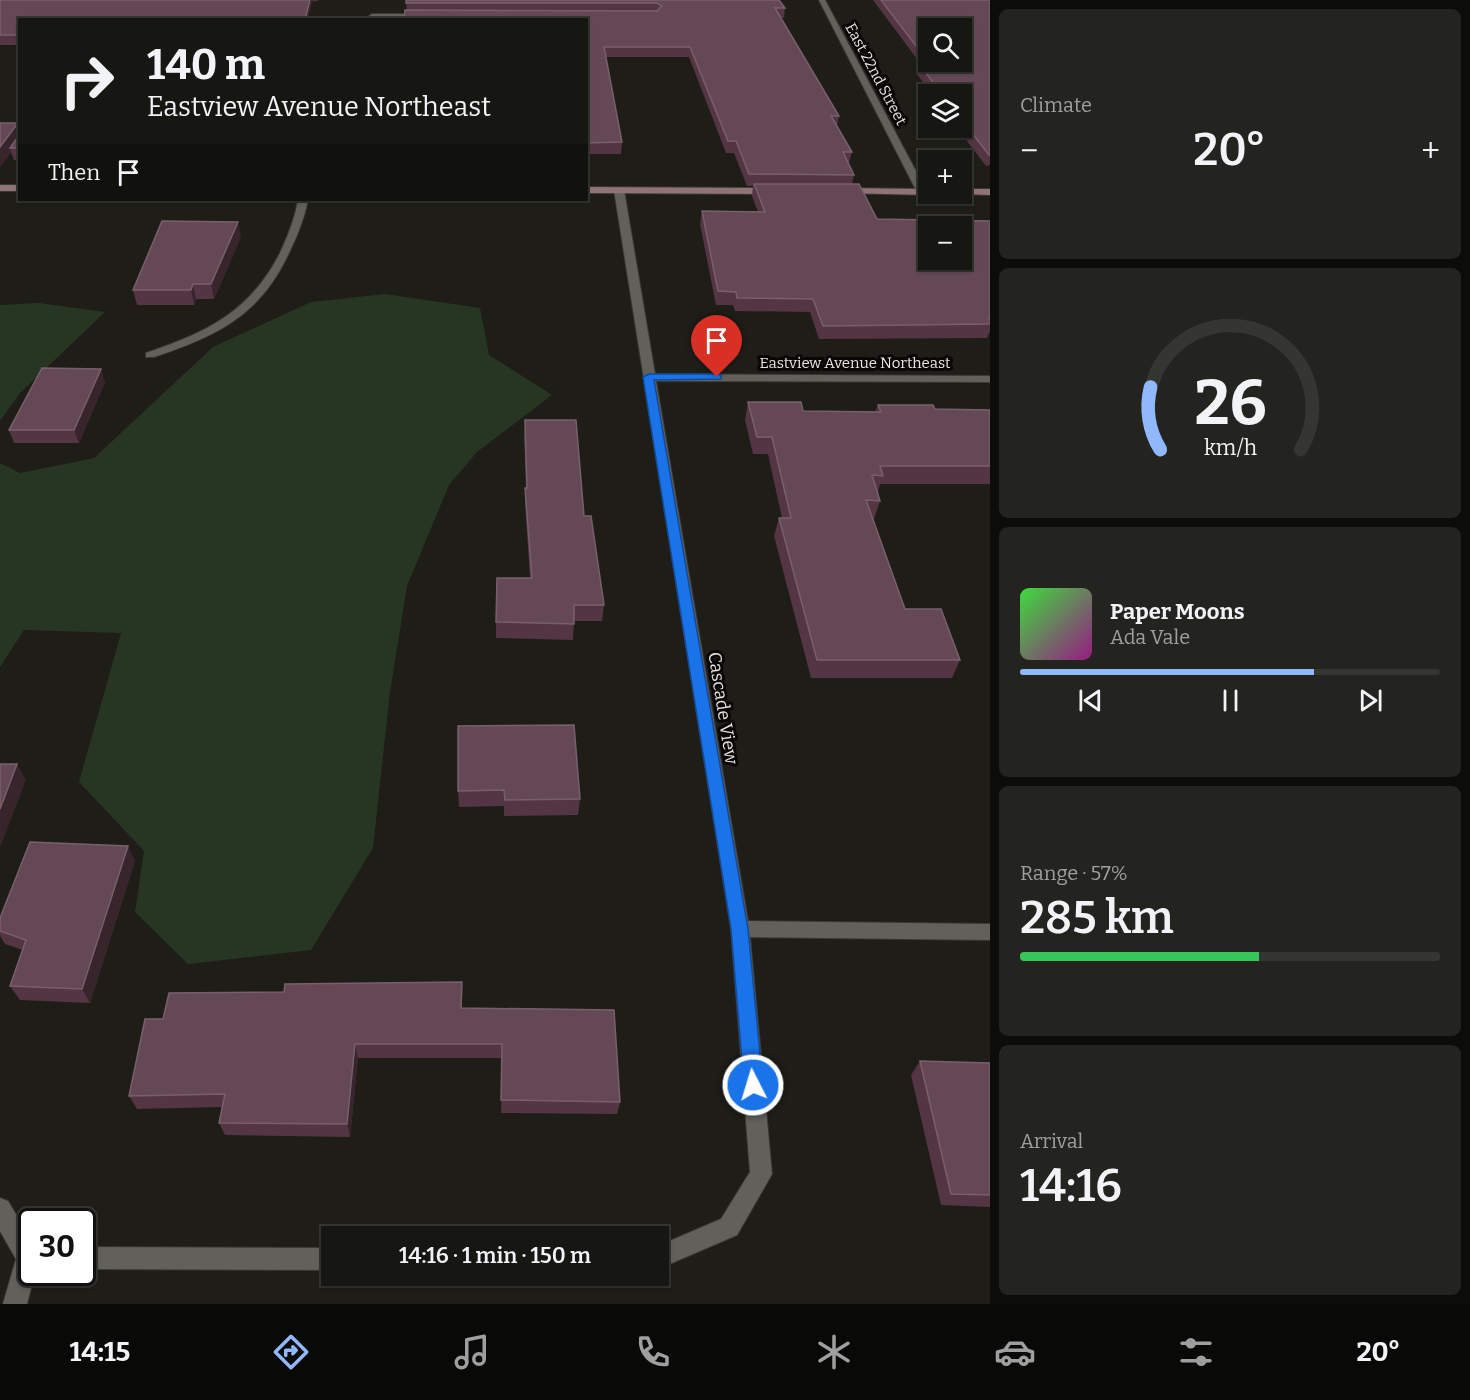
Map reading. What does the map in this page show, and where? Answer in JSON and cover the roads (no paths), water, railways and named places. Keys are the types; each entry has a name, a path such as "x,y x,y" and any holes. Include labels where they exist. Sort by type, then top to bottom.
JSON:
{"main road":[{"path":"0,188 18,188"},
{"path":"588,190 783,191"},
{"path":"829,191 918,192"},
{"path":"972,192 990,192"}],"street":[{"name":"East 22nd Street","path":"822,0 918,177"},
{"path":"372,14 438,16"},
{"name":"Cascade View","path":"620,190 740,929 761,1174 729,1227 669,1253"},
{"path":"150,355 206,334 232,321 249,307 278,269 303,201"},
{"name":"Eastview Avenue Northeast","path":"649,377 990,379"},
{"path":"740,929 990,932"},
{"path":"0,1209 18,1238"},
{"path":"96,1258 321,1259"},
{"path":"15,1304 21,1286"}]}
